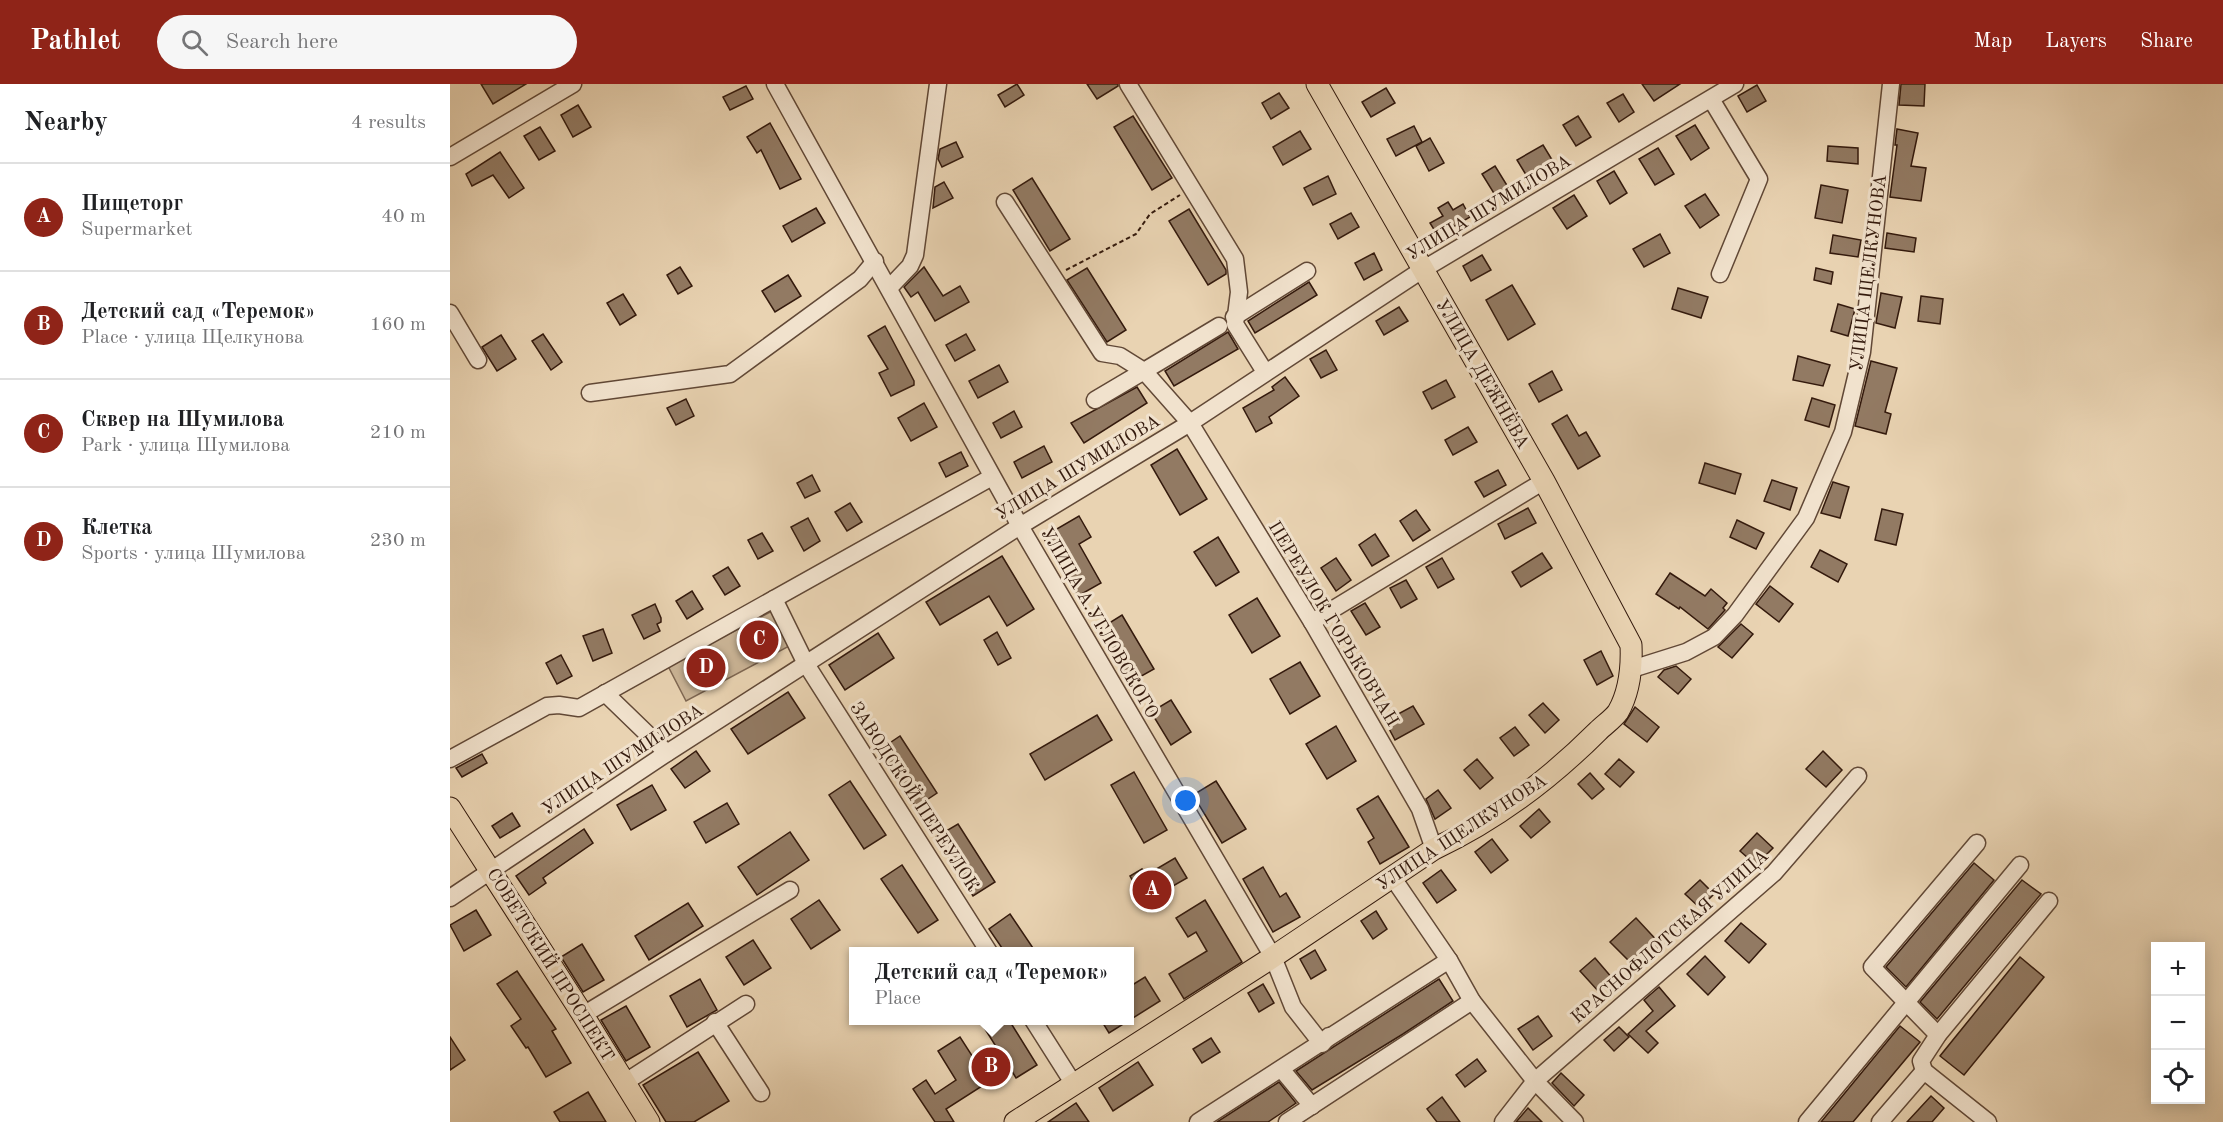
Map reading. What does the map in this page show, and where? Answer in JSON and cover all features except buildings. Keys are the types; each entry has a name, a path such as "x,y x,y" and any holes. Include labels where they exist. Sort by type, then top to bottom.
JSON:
{"main road":[{"name":"УЛИЦА ДЕЖНЁВА","path":"1317,84 1544,482 1631,645 1632,669"},
{"name":"УЛИЦА ЩЕЛКУНОВА","path":"1015,1122 1273,957 1434,849 1458,838 1512,804 1580,750 1617,713 1632,669"},
{"name":"СОВЕТСКИЙ ПРОСПЕКТ","path":"450,808 583,1014 649,1122"}],"street":[{"path":"450,157 573,84"},
{"name":"УЛИЦА А.УГЛОВСКОГО","path":"775,84 890,287 1020,526 1273,957 1293,1007 1322,1044"},
{"path":"890,287 909,266 915,255 938,84"},
{"path":"1128,84 1235,259 1239,292 1234,317 1235,324 1265,372"},
{"name":"УЛИЦА ШУМИЛОВА","path":"450,898 667,753 1020,526 1190,423 1422,270 1735,84"},
{"name":"УЛИЦА ЩЕЛКУНОВА","path":"1632,669 1686,652 1714,637 1735,615 1806,518 1844,432 1862,352 1891,84"},
{"path":"1711,99 1759,179 1720,274"},
{"name":"ПЕРЕУЛОК ГОРЬКОВЧАН","path":"1005,202 1102,353 1120,356 1144,371 1190,423 1312,622 1420,809 1434,849"},
{"path":"590,393 730,374 860,279 875,261"},
{"path":"1234,317 1307,271"},
{"path":"450,313 478,360"},
{"path":"1095,400 1219,326"},
{"path":"450,759 547,706 579,708 993,477"},
{"path":"1312,622 1544,482"},
{"name":"ЗАВОДСКОЙ ПЕРЕУЛОК","path":"774,599 806,664 986,947"},
{"path":"605,693 667,753"},
{"name":"КРАСНОФЛОТСКАЯ УЛИЦА","path":"1503,1122 1535,1081 1774,873 1858,776"},
{"path":"1938,1035 1872,966 1977,843"},
{"path":"1807,1122 2020,865"},
{"path":"1393,878 1449,960 1472,1001 1535,1081 1575,1122"},
{"path":"583,1014 790,890"},
{"path":"1988,1122 1924,1071 1921,1060 1938,1035 2049,901"},
{"path":"1198,1122 1282,1070 1322,1044 1329,1036 1449,960"},
{"path":"1287,1122 1472,1001"},
{"path":"624,1083 746,1004"},
{"path":"715,1023 761,1093"},
{"path":"1036,1025 1073,1083"},
{"path":"1282,1070 1312,1106"},
{"path":"1880,1122 1924,1071"}],"path":[{"path":"1053,277 1136,234 1150,214 1192,188"}],"shaded area":[{"path":"774,610 793,644 686,701 668,666"}],"place":[{"name":"Сквер на Шумилова","path":"759,640"},
{"name":"Клетка","path":"706,668"},
{"name":"Пищеторг","path":"1152,890"},
{"name":"Детский сад «Теремок»","path":"991,1067"}]}
